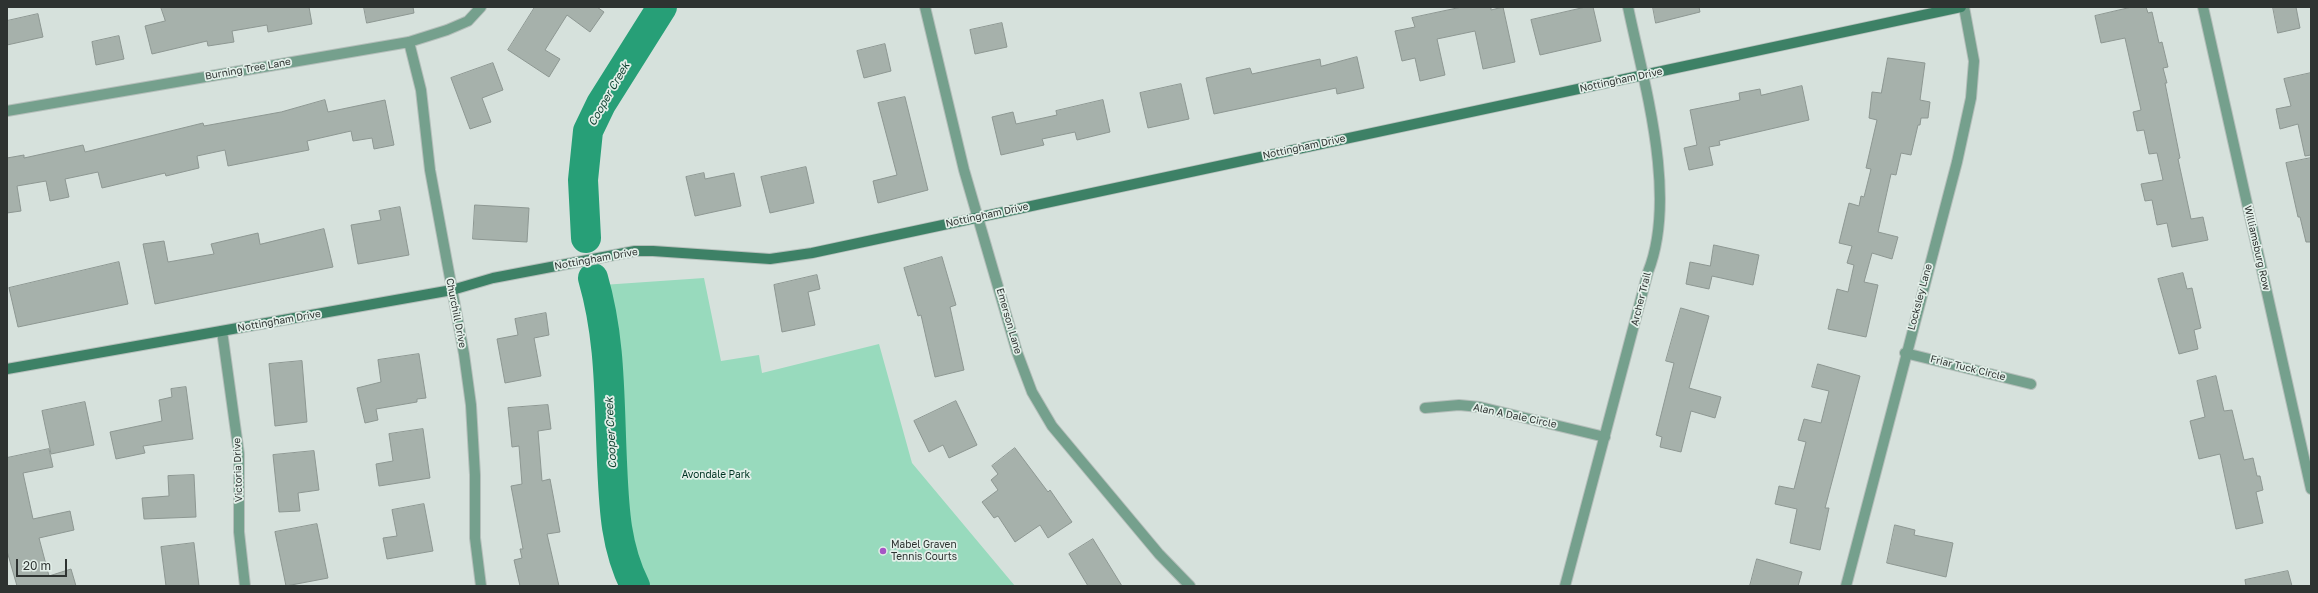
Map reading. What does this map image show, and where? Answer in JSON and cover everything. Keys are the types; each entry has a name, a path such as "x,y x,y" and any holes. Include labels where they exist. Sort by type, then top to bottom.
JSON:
{"street":[{"name":"Burning Tree Lane","path":"7,111 409,42 447,30 468,21 481,7"},
{"name":"Emerson Lane","path":"925,7 964,170 1017,352 1032,392 1052,426 1159,554 1190,586"},
{"name":"Archer Trail","path":"1565,586 1648,272 1653,258 1658,228 1660,186 1656,146 1628,7"},
{"name":"Nottingham Drive","path":"7,369 452,290 493,278 636,252 653,251 770,259 812,253 1961,7"},
{"name":"Locksley Lane","path":"1846,586 1905,353 1957,162 1971,98 1974,61 1964,7"},
{"name":"Williamsburg Row","path":"2203,7 2311,489"},
{"name":"Churchill Drive","path":"409,42 421,90 430,170 464,354 471,405 475,475 475,538 481,586"},
{"name":"Victoria Drive","path":"222,331 239,454 239,532 244,586"},
{"name":"Friar Tuck Circle","path":"1905,353 2031,384"},
{"name":"Alan A Dale Circle","path":"1425,408 1459,405 1480,407 1605,437"}],"green space":[{"name":"Avondale Park","path":"704,278 721,361 759,355 762,373 879,344 912,463 1015,586 624,586 611,548 588,286"}],"building":[{"path":"161,7 309,7 312,24 268,32 267,25 232,31 234,42 208,46 207,41 152,54 145,26 165,21"},
{"path":"364,7 413,7 414,13 367,23"},
{"path":"535,7 597,7 604,12 590,32 567,15 545,50 560,59 549,77 508,50"},
{"path":"1462,7 1491,7 1491,10 1503,7 1515,62 1483,69 1475,31 1437,39 1445,75 1420,81 1415,58 1402,61 1395,31 1415,27 1412,18"},
{"path":"1586,7 1593,7 1601,41 1540,55 1531,20"},
{"path":"1653,7 1699,7 1700,12 1656,23"},
{"path":"2132,7 2146,7 2148,13 2152,12 2159,43 2162,42 2168,67 2163,68 2167,83 2165,83 2180,158 2178,159 2191,219 2203,217 2208,240 2172,247 2167,223 2157,225 2152,200 2145,201 2141,184 2163,180 2157,153 2149,154 2144,130 2137,131 2133,112 2141,110 2125,38 2101,43 2095,16"},
{"path":"2273,7 2296,7 2300,28 2278,33"},
{"path":"38,14 43,37 7,45 7,21"},
{"path":"1002,23 1007,47 975,54 970,30"},
{"path":"119,36 124,59 96,65 92,42"},
{"path":"885,44 891,71 864,78 857,51"},
{"path":"1357,57 1364,88 1337,94 1336,88 1214,114 1206,78 1250,68 1252,74 1320,59 1321,66"},
{"path":"1888,58 1925,63 1920,100 1930,102 1928,118 1921,118 1920,125 1918,125 1911,155 1901,153 1896,175 1891,174 1878,232 1898,237 1892,259 1872,253 1864,282 1878,285 1866,337 1828,329 1837,289 1848,292 1854,265 1847,263 1852,246 1839,243 1849,203 1859,206 1861,196 1864,197 1871,169 1866,168 1877,120 1869,118 1872,92 1881,93"},
{"path":"493,63 503,90 482,98 491,122 470,129 451,78"},
{"path":"2311,73 2311,155 2305,156 2298,124 2280,129 2276,109 2291,106 2284,79"},
{"path":"1181,84 1189,119 1148,128 1140,93"},
{"path":"1802,86 1809,120 1719,141 1720,145 1709,147 1713,165 1689,170 1684,148 1697,145 1690,110 1740,100 1739,93 1760,89 1761,95"},
{"path":"905,97 928,190 878,203 873,181 897,175 878,103"},
{"path":"325,100 328,112 385,100 394,145 374,149 372,138 353,141 351,131 307,141 309,150 228,166 225,150 197,156 199,168 166,176 165,173 102,188 98,172 65,179 69,197 50,201 46,181 17,186 21,211 7,213 7,158 24,155 24,158 83,145 85,152 203,123 204,126 281,112"},
{"path":"1103,100 1110,132 1077,140 1075,132 1042,139 1044,145 1001,155 992,117 1013,112 1016,124 1057,115 1056,111"},
{"path":"2311,158 2311,242 2306,242 2300,217 2298,217 2286,163"},
{"path":"806,167 814,203 770,213 761,177"},
{"path":"704,173 705,179 734,173 741,206 695,216 686,177"},
{"path":"475,205 529,208 527,242 473,239"},
{"path":"400,207 409,255 358,264 351,225 381,220 379,211"},
{"path":"324,229 333,267 155,304 143,244 164,241 168,262 214,254 211,244 258,233 260,244"},
{"path":"1714,245 1759,255 1753,285 1712,276 1709,289 1686,284 1690,262 1710,266"},
{"path":"942,257 956,305 950,307 964,370 935,377 921,315 918,316 904,268"},
{"path":"119,262 128,304 18,327 9,288"},
{"path":"2183,273 2187,289 2192,288 2201,328 2194,330 2198,349 2179,354 2158,279"},
{"path":"817,275 820,289 808,292 815,325 782,332 774,285"},
{"path":"1681,308 1709,316 1689,388 1721,397 1715,418 1691,411 1681,452 1660,447 1662,437 1656,435 1674,363 1666,361"},
{"path":"546,313 549,335 534,338 541,376 505,383 497,339 518,335 515,319"},
{"path":"419,354 426,398 417,399 417,402 376,409 378,420 365,423 357,388 381,382 378,360"},
{"path":"302,361 307,422 275,426 269,364"},
{"path":"1818,364 1860,376 1825,508 1829,508 1820,550 1790,543 1797,509 1775,504 1779,486 1794,489 1806,442 1798,440 1804,419 1821,423 1829,391 1812,387"},
{"path":"2216,376 2224,411 2232,410 2244,460 2253,458 2257,476 2260,476 2263,490 2256,492 2263,523 2236,529 2220,454 2199,459 2190,421 2205,417 2197,381"},
{"path":"186,387 193,439 143,446 145,453 116,459 110,432 162,421 159,400 172,397 171,389"},
{"path":"956,401 977,445 949,458 943,445 929,452 914,421"},
{"path":"85,402 94,445 51,454 42,411"},
{"path":"548,405 551,429 538,431 542,481 550,479 560,532 547,534 559,586 520,586 514,560 522,558 520,549 523,549 511,486 522,484 519,446 512,447 508,408"},
{"path":"423,429 430,478 379,486 376,464 393,461 389,434"},
{"path":"1015,448 1048,492 1050,490 1072,522 1048,538 1040,525 1015,542 998,516 994,518 982,502 998,490 991,480 998,474 992,466"},
{"path":"49,449 53,467 23,473 33,519 70,511 74,530 39,538 49,576 71,569 76,586 17,586 7,551 7,458"},
{"path":"314,451 319,490 298,493 300,511 279,512 273,455"},
{"path":"194,475 196,517 144,519 142,498 169,496 168,476"},
{"path":"424,504 433,551 387,559 383,538 397,536 392,510"},
{"path":"317,524 328,578 286,586 275,532"},
{"path":"1895,525 1915,530 1914,535 1953,543 1946,577 1887,563"},
{"path":"1093,539 1122,586 1088,586 1069,554"},
{"path":"194,543 199,586 166,586 161,547"},
{"path":"1757,559 1802,572 1798,586 1750,586"},
{"path":"2288,571 2292,586 2246,586 2245,580"}],"waterway":[{"name":"Cooper Creek","path":"586,238 583,180 588,131 601,104 662,7"},
{"name":"Cooper Creek","path":"593,278 599,301 606,347 615,510 619,541 628,571 635,586"}],"place":[{"name":"Mabel Graven Tennis Courts","path":"883,551"}]}
